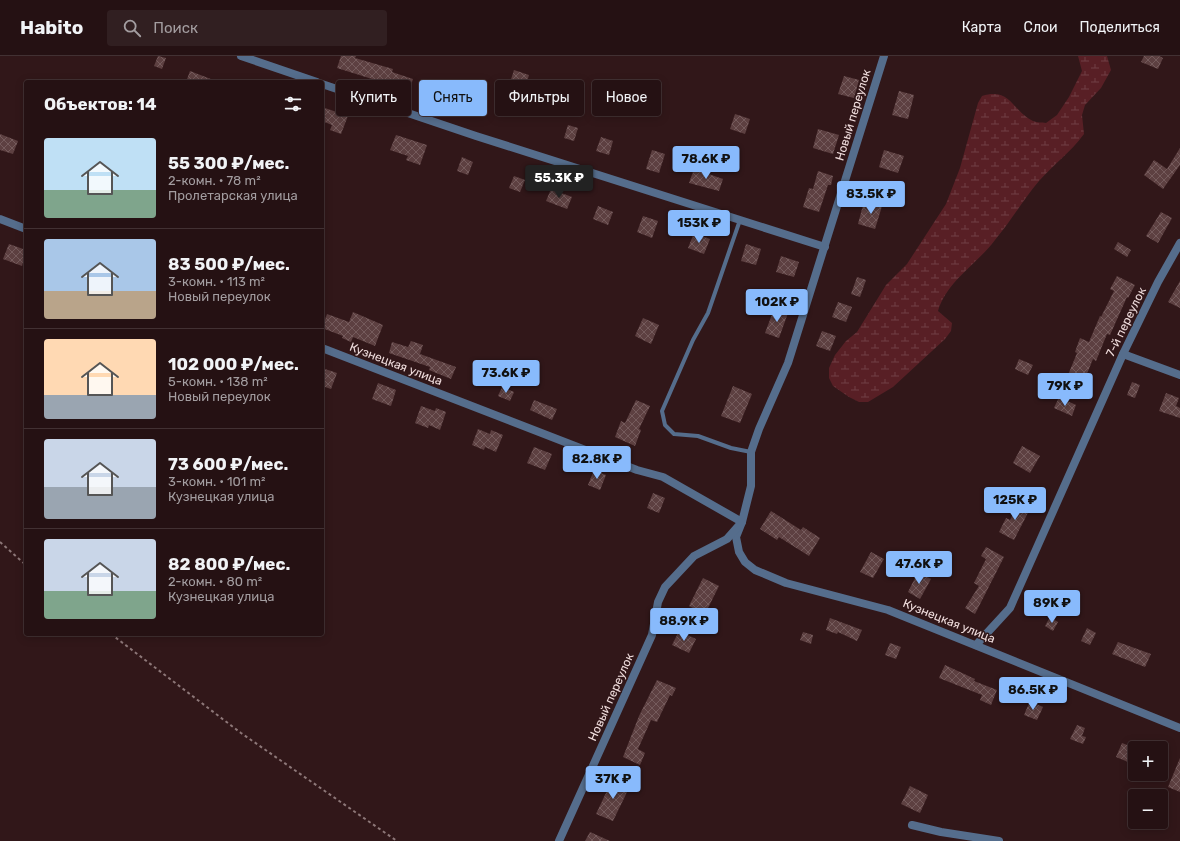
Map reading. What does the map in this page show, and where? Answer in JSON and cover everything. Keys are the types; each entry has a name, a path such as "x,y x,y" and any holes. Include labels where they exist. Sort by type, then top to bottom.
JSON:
{"street":[{"path":"240,56 311,80"},
{"name":"Новый переулок","path":"559,841 652,635 658,602 665,587 694,556 726,540 742,522 751,486 751,452 759,429 788,362 884,56"},
{"path":"324,85 476,136 825,247"},
{"path":"0,219 24,228"},
{"name":"7-й переулок","path":"976,645 1010,608 1123,354 1158,282 1180,244"},
{"name":"Кузнецкая улица","path":"324,349 637,470 663,477 742,522 736,537 739,552 745,562 755,570 786,583 888,610 1180,728"},
{"path":"1123,354 1180,375"},
{"path":"912,825 940,832 999,841"}],"lane":[{"path":"740,220 708,312 693,340 662,411 665,425 674,434 698,436 731,448 751,452"}],"path":[{"path":"0,542 24,563"},
{"path":"114,636 241,733 397,841"}],"green space":[{"path":"1078,56 1107,56 1111,70 1101,88 1085,105 1082,115 1084,134 1039,181 988,249 963,273 948,291 942,300 938,311 952,323 951,331 945,339 893,387 868,402 859,402 833,386 829,378 829,368 835,355 846,341 857,332 886,285 907,264 946,204 960,168 978,103 982,96 992,94 1005,97 1026,117 1036,122 1046,123 1057,115 1069,97 1082,71"}],"building":[{"path":"158,56 166,58 162,69 154,66"},
{"path":"341,56 356,56 355,58 393,69 392,72 413,79 411,85 411,80 375,80 337,68"},
{"path":"1144,56 1159,56 1163,58 1158,69 1141,62"},
{"path":"514,70 529,75 528,80 511,80"},
{"path":"190,71 213,80 187,80"},
{"path":"844,76 859,80 854,98 838,94"},
{"path":"899,91 914,95 908,119 892,115"},
{"path":"325,108 336,112 336,116 348,116 341,134 330,130 332,125 324,122"},
{"path":"735,114 750,119 745,134 730,129"},
{"path":"568,125 578,128 574,141 564,138"},
{"path":"818,129 839,135 833,154 813,148"},
{"path":"0,134 18,141 13,154 0,150"},
{"path":"396,135 427,145 420,165 406,160 408,156 390,150"},
{"path":"601,137 613,141 609,155 596,151"},
{"path":"1180,148 1180,165 1163,189 1144,175 1154,160 1167,169"},
{"path":"652,150 665,154 659,173 646,169"},
{"path":"884,150 904,156 898,173 879,167"},
{"path":"462,157 473,162 468,175 457,171"},
{"path":"694,169 723,179 719,191 689,183"},
{"path":"818,171 833,176 831,185 828,185 819,212 803,207 809,188 813,189"},
{"path":"514,176 525,180 520,192 509,188"},
{"path":"551,189 572,197 567,209 546,201"},
{"path":"872,200 883,203 875,229 858,224 863,205 870,207"},
{"path":"598,206 613,212 608,225 593,219"},
{"path":"1161,212 1172,218 1158,243 1146,236"},
{"path":"643,216 658,221 652,238 637,232"},
{"path":"694,233 710,239 704,254 688,248"},
{"path":"1118,242 1131,250 1127,257 1114,249"},
{"path":"9,244 24,249 22,266 3,259"},
{"path":"746,244 761,249 756,265 741,261"},
{"path":"781,256 799,262 794,277 776,272"},
{"path":"1117,276 1135,285 1128,298 1127,297 1110,335 1107,334 1096,361 1093,359 1084,381 1068,375 1077,353 1075,352 1080,338 1089,342 1100,316 1101,317 1114,291 1110,289"},
{"path":"857,277 866,280 860,297 851,294"},
{"path":"1180,281 1180,308 1168,302"},
{"path":"838,302 852,307 846,322 832,317"},
{"path":"774,309 788,313 779,338 765,333"},
{"path":"353,312 383,325 375,346 353,337 351,342 342,338 343,336 324,329 324,322 327,314 349,322"},
{"path":"643,318 659,325 651,344 635,336"},
{"path":"822,331 836,336 830,351 816,346"},
{"path":"411,341 423,345 420,354 456,367 451,379 429,370 430,367 389,353 392,342 408,347"},
{"path":"1019,359 1033,365 1028,375 1015,369"},
{"path":"324,369 337,373 331,389 324,387"},
{"path":"1132,382 1140,385 1135,398 1127,395"},
{"path":"378,383 396,390 391,406 372,399"},
{"path":"733,386 752,394 740,423 721,416"},
{"path":"502,387 514,392 510,401 498,396"},
{"path":"1166,393 1179,398 1176,406 1180,408 1180,418 1159,411"},
{"path":"1059,397 1076,405 1072,416 1054,408"},
{"path":"534,400 557,409 552,420 530,410"},
{"path":"636,400 650,406 639,429 641,430 635,446 615,437 621,421 625,423"},
{"path":"421,406 435,411 436,408 446,412 440,430 429,425 428,428 415,423"},
{"path":"478,429 490,434 491,430 503,435 496,452 485,447 484,450 472,445"},
{"path":"1022,446 1040,456 1030,473 1013,463"},
{"path":"534,447 552,454 545,470 527,463"},
{"path":"594,470 606,475 600,490 588,485"},
{"path":"653,493 665,498 659,513 647,508"},
{"path":"1020,501 1031,507 1014,540 999,532 1006,518 1010,520"},
{"path":"771,511 801,530 803,527 820,538 809,556 779,537 777,540 760,529"},
{"path":"986,547 1004,557 975,614 965,608 979,586 974,583 986,559 981,556"},
{"path":"871,552 884,559 873,578 860,572"},
{"path":"918,572 931,579 920,599 908,592"},
{"path":"703,578 719,586 705,614 689,606"},
{"path":"1050,617 1058,622 1053,631 1045,626"},
{"path":"830,618 862,630 857,641 838,632 837,634 826,630"},
{"path":"1087,628 1096,633 1090,645 1081,641"},
{"path":"679,631 696,639 689,653 672,645"},
{"path":"803,632 813,635 811,644 800,640"},
{"path":"1118,642 1151,654 1145,667 1112,654"},
{"path":"890,643 901,647 896,659 885,655"},
{"path":"945,665 975,679 974,681 997,690 991,705 980,700 982,695 939,678"},
{"path":"657,680 676,688 672,696 670,695 657,722 651,720 638,749 645,753 640,765 623,757 639,716"},
{"path":"1030,701 1043,707 1037,720 1024,715"},
{"path":"1077,725 1085,728 1082,736 1086,737 1083,744 1070,739"},
{"path":"1122,743 1128,745 1128,762 1116,757"},
{"path":"1180,758 1180,792 1168,787"},
{"path":"613,778 630,786 613,821 596,814"},
{"path":"910,786 928,795 920,813 901,804"},
{"path":"590,832 610,841 585,841"}]}
